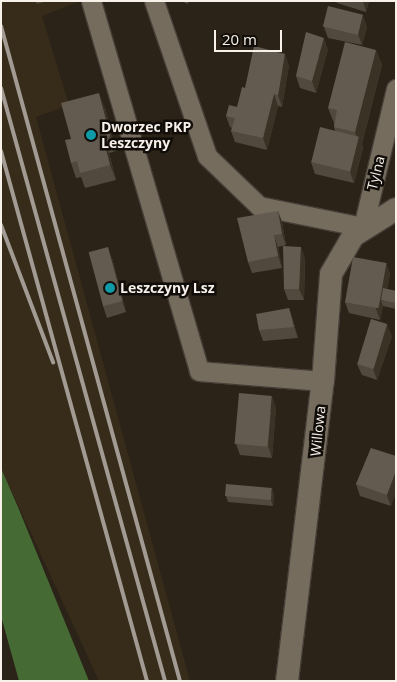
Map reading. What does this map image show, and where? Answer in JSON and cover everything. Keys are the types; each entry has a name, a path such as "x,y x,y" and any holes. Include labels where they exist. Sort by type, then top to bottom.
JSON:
{"street":[{"path":"91,1 199,372 323,381"},
{"path":"154,1 207,156 259,206 363,228"},
{"name":"Tylna","path":"363,228 396,89"},
{"name":"Willowa","path":"287,681 323,381 331,274 342,250 363,228 396,209"}],"shaded area":[{"path":"1,1 80,1 42,16 69,105 36,117 190,681 99,681 1,468"}],"green space":[{"path":"1,468 89,681 19,681 1,616"}],"building":[{"path":"328,6 363,15 358,35 323,26"},
{"path":"306,32 324,38 312,81 296,76"},
{"path":"345,42 376,50 355,132 334,127 337,110 328,108"},
{"path":"254,46 285,54 278,95 274,94 263,138 231,131 235,118 226,116 229,105 237,107 242,87 245,88"},
{"name":"Dworzec PKP Leszczyny","path":"99,93 110,136 103,138 110,165 80,173 77,161 71,163 65,140 71,139 61,103"},
{"path":"320,127 359,137 350,172 311,162"},
{"path":"278,211 282,234 274,235 278,256 248,262 237,218"},
{"path":"283,246 301,247 299,289 284,289"},
{"name":"Leszczyny Lsz","path":"108,247 122,301 103,306 89,252"},
{"path":"353,257 386,263 378,308 345,302"},
{"path":"383,288 396,291 396,303 381,300"},
{"path":"289,308 294,327 259,330 256,314"},
{"path":"371,319 387,324 374,369 357,364"},
{"path":"239,393 272,396 267,447 235,444"},
{"path":"371,448 396,456 396,471 387,495 356,484"},
{"path":"226,484 272,488 271,500 225,496"}],"railway":[{"path":"1,26 180,681"},
{"path":"1,88 165,681"},
{"path":"1,151 147,681"},
{"path":"1,225 53,362"}],"place":[{"name":"Dworzec PKP Leszczyny","path":"91,135"},
{"name":"Leszczyny Lsz","path":"110,288"}]}
